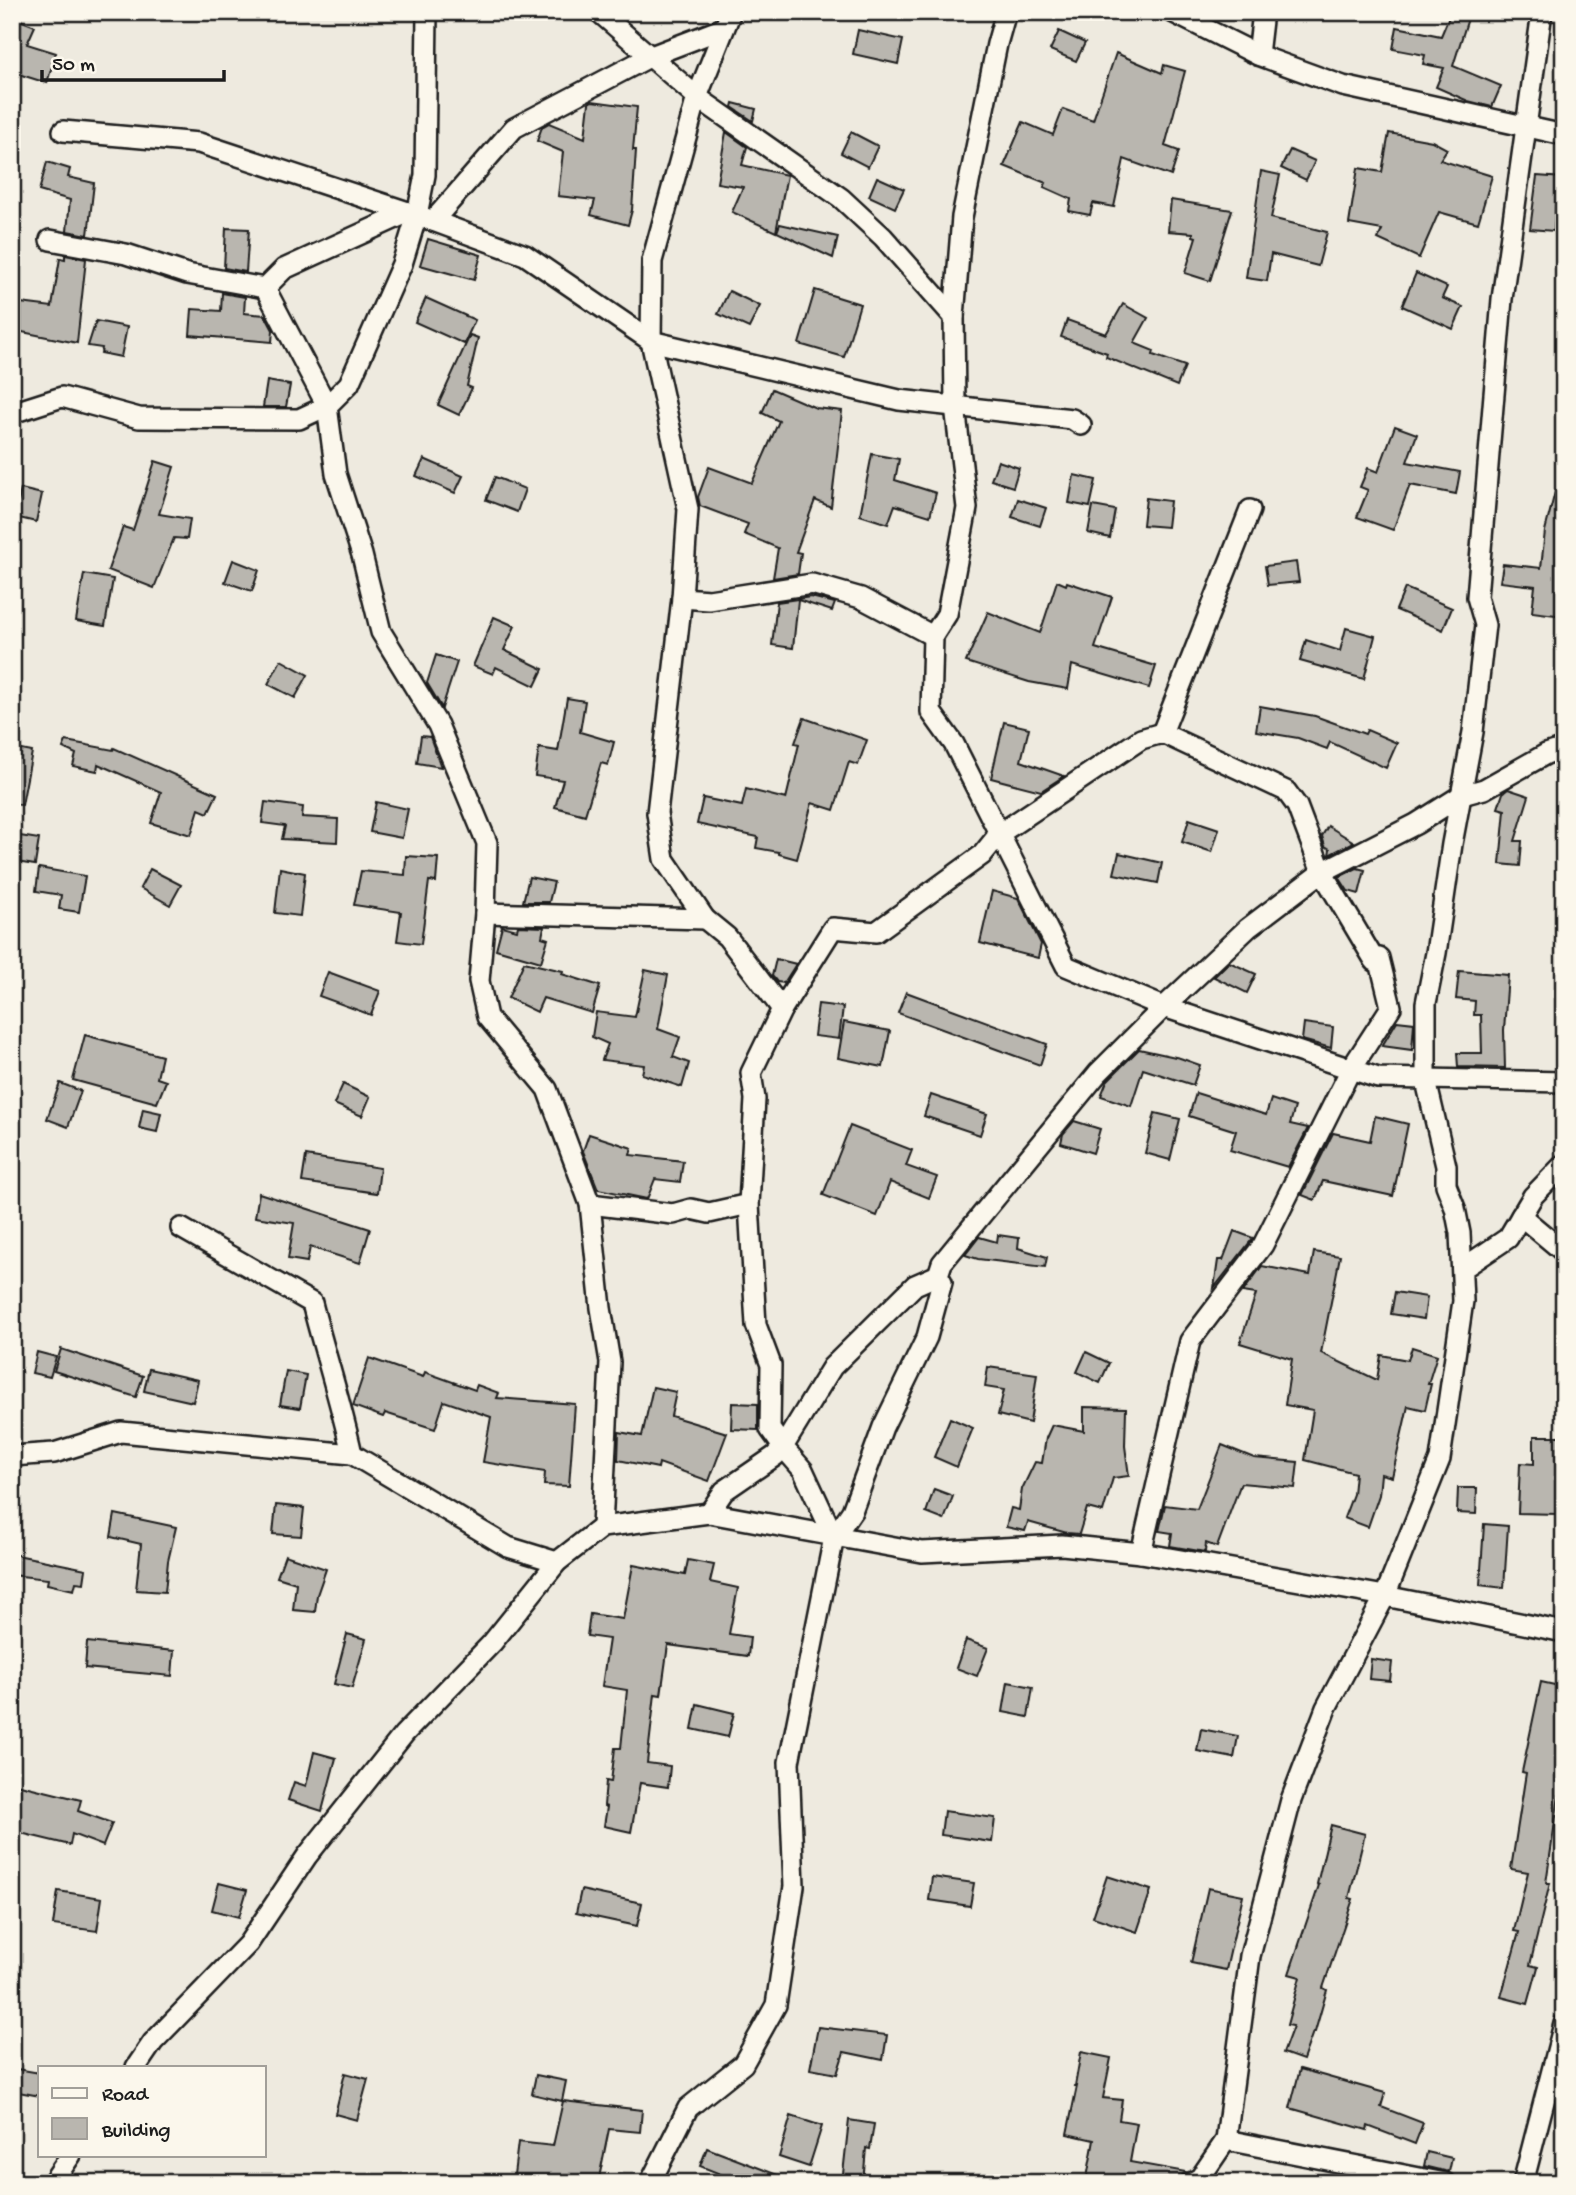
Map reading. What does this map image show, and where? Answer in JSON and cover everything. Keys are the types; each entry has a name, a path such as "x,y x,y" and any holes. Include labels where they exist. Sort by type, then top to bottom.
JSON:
{"street":[{"path":"12,414 62,397 139,418 299,419 327,406 349,384 402,264 420,216 425,174 427,12"},
{"path":"598,12 697,97 841,198 883,237 954,317"},
{"path":"1006,12 962,217 954,317 955,406 967,508 947,614 933,636 932,712 954,744 1066,966 1164,1007 1378,1078 1564,1082"},
{"path":"1172,12 1258,55 1343,86 1564,135"},
{"path":"1258,55 1263,12"},
{"path":"1191,2183 1200,2178 1226,2140 1250,1956 1291,1800 1326,1708 1385,1596 1440,1459 1463,1300 1460,1233 1447,1185 1446,1166 1426,1081 1426,1003 1473,732 1485,625 1477,597 1502,299 1542,12"},
{"path":"265,288 284,269 420,216 514,128 650,56 727,20"},
{"path":"727,20 697,97 652,261 651,341 688,509 682,598 657,813 664,859 705,919 727,937 782,1009"},
{"path":"62,131 199,143 420,216 525,255 651,341 899,400 1072,419 1081,425"},
{"path":"50,240 126,254 187,274 265,288"},
{"path":"265,288 327,406 336,474 362,555 381,632 438,725 487,843 479,981 487,1017 547,1089 590,1204 601,1308 610,1362 602,1527"},
{"path":"1163,733 1250,510"},
{"path":"682,598 709,600 812,584 862,598 933,636"},
{"path":"834,1537 803,1470 770,1429 771,1364 756,1325 749,1204 755,1099 751,1073 782,1009 834,928 876,932 982,855 999,834 1141,739 1163,733 1286,791 1297,806 1322,872 1375,961 1379,958 1391,1007 1351,1069 1263,1245 1190,1341 1141,1553"},
{"path":"650,2183 688,2108 743,2064 776,2005 794,1886 789,1762 834,1537 852,1510 883,1427 927,1338 942,1282 938,1275 942,1263 1098,1073 1248,928 1322,872 1416,824 1462,795 1484,789 1546,754 1564,748"},
{"path":"485,913 705,919"},
{"path":"1462,1269 1508,1238 1533,1196 1564,1164"},
{"path":"590,1204 673,1214 691,1209 709,1213 749,1204"},
{"path":"1521,1216 1564,1252"},
{"path":"181,1228 312,1303 352,1454"},
{"path":"709,1513 724,1491 775,1456 783,1447 832,1367 915,1284 938,1275"},
{"path":"12,1456 54,1453 121,1432 352,1454 508,1547 557,1562"},
{"path":"137,2066 153,2042 248,1944 307,1856 404,1734 492,1643 557,1562 602,1527 709,1513 922,1552 1062,1545 1141,1553 1385,1596 1564,1632"},
{"path":"1523,2183 1564,2024"},
{"path":"1226,2140 1446,2183"},
{"path":"52,2183 70,2156"}],"building":[{"path":"1451,12 1470,12 1453,66 1501,86 1492,107 1468,101 1436,87 1444,68 1423,64 1425,55 1393,49 1397,27 1441,36"},
{"path":"12,17 35,26 27,44 56,53 47,83 15,73 12,79"},
{"path":"858,30 903,40 898,64 853,54"},
{"path":"1059,31 1085,43 1076,61 1050,50"},
{"path":"1116,53 1162,73 1164,65 1185,71 1165,146 1179,151 1171,176 1124,159 1114,207 1093,203 1090,215 1069,211 1071,199 1044,187 1046,183 1004,166 1023,122 1053,135 1063,109 1093,120"},
{"path":"592,101 637,107 632,210 628,225 591,215 595,200 558,196 563,152 537,141 542,127 549,123 585,138 589,103"},
{"path":"733,103 756,109 753,121 732,107"},
{"path":"726,132 747,147 742,165 787,175 776,232 732,212 743,187 717,183"},
{"path":"851,132 878,146 868,167 841,153"},
{"path":"1389,133 1432,141 1447,149 1440,160 1492,176 1478,223 1439,212 1419,258 1378,239 1382,230 1349,224 1358,168 1382,172"},
{"path":"1290,150 1315,161 1306,180 1281,168"},
{"path":"47,162 70,169 68,177 94,183 88,235 67,231 70,200 39,191"},
{"path":"1261,171 1280,175 1271,218 1327,232 1318,266 1271,254 1267,281 1246,278"},
{"path":"1537,176 1564,178 1564,203 1556,202 1554,231 1530,229"},
{"path":"877,177 904,189 895,208 869,196"},
{"path":"1171,200 1232,210 1210,281 1185,273 1196,237 1193,233 1168,231"},
{"path":"780,224 838,237 833,258 777,232"},
{"path":"226,228 249,229 246,272 224,268"},
{"path":"428,239 481,255 474,280 420,265"},
{"path":"65,255 86,259 77,343 12,330 12,302 52,307 60,258 65,259"},
{"path":"1416,273 1447,287 1442,298 1463,307 1453,329 1402,306"},
{"path":"815,290 860,304 844,357 799,344"},
{"path":"729,291 760,306 749,328 718,314"},
{"path":"222,293 245,297 244,313 265,315 273,330 272,342 190,335 192,309 221,311"},
{"path":"426,298 475,320 464,344 415,322"},
{"path":"1123,304 1148,318 1134,343 1154,351 1153,355 1185,366 1177,386 1106,357 1107,353 1061,337 1067,320 1106,334"},
{"path":"96,321 127,327 121,357 101,353 102,348 88,346"},
{"path":"470,335 478,338 467,386 472,388 459,415 438,405"},
{"path":"267,381 290,385 286,407 263,407"},
{"path":"772,389 816,408 842,411 831,507 815,500 796,552 801,553 798,574 773,578 778,548 744,534 748,524 700,506 698,497 709,467 752,483 779,421 762,413"},
{"path":"1395,426 1417,434 1407,462 1460,472 1456,494 1410,485 1393,530 1357,517 1368,490 1360,487 1368,468 1378,472"},
{"path":"872,454 899,459 895,480 936,493 930,516 895,505 888,524 860,515"},
{"path":"424,459 463,476 455,493 416,476"},
{"path":"155,461 174,467 159,514 190,519 187,539 174,538 154,588 108,570 123,527 133,530"},
{"path":"998,461 1019,468 1013,487 991,480"},
{"path":"1074,475 1096,480 1090,507 1069,503"},
{"path":"495,477 525,489 517,512 486,500"},
{"path":"21,489 42,494 36,522 15,517"},
{"path":"1555,492 1564,493 1564,616 1532,612 1535,586 1500,582 1503,564 1541,568 1545,531"},
{"path":"1146,498 1170,501 1167,527 1143,525"},
{"path":"1018,499 1046,508 1040,526 1012,517"},
{"path":"1093,506 1115,510 1110,538 1088,533"},
{"path":"233,560 259,570 252,591 225,582"},
{"path":"1296,562 1299,582 1268,585 1265,566"},
{"path":"84,574 113,579 105,626 76,621"},
{"path":"1057,581 1112,597 1095,648 1156,666 1149,688 1072,665 1068,689 1029,682 966,662 988,612 1040,633"},
{"path":"1405,588 1452,608 1443,630 1396,610"},
{"path":"811,597 835,603 832,611 798,600 793,648 772,645 777,602"},
{"path":"494,617 515,626 504,650 543,669 535,686 496,667 493,674 473,666"},
{"path":"1346,628 1375,636 1364,679 1300,661 1306,640 1340,651"},
{"path":"436,655 457,662 442,708 427,683"},
{"path":"281,660 308,675 295,698 268,684"},
{"path":"567,698 585,701 580,732 614,742 608,765 601,763 585,815 555,807 563,780 535,776 539,748 558,751"},
{"path":"1260,706 1315,716 1365,734 1367,730 1397,743 1386,768 1330,742 1327,749 1298,738 1256,731"},
{"path":"804,718 867,740 858,765 849,762 834,810 812,803 797,859 756,848 758,837 697,824 703,798 742,806 746,789 786,799 799,744 795,743"},
{"path":"1004,722 1029,728 1021,761 1064,776 1041,791 991,778"},
{"path":"421,736 430,737 441,767 417,763"},
{"path":"66,741 113,750 114,748 217,794 208,813 199,809 191,835 151,823 161,792 98,764 97,771 73,766 76,754 63,748"},
{"path":"12,748 32,752 22,805 12,804"},
{"path":"1508,789 1529,796 1515,841 1522,841 1520,866 1500,864 1505,810 1498,808 1503,793"},
{"path":"265,802 303,807 302,817 338,819 337,842 282,839 285,826 262,823"},
{"path":"376,802 408,809 402,838 370,832"},
{"path":"1189,819 1219,829 1212,852 1182,842"},
{"path":"1328,826 1354,842 1329,855 1330,849 1325,846 1322,836"},
{"path":"20,836 39,839 35,865 16,862"},
{"path":"1119,853 1162,863 1158,883 1114,874"},
{"path":"406,856 438,858 436,882 429,881 421,944 397,941 401,912 354,905 361,871 405,875"},
{"path":"39,868 85,876 79,912 59,909 61,895 36,891"},
{"path":"280,868 305,873 300,916 275,913"},
{"path":"1357,868 1365,870 1359,894 1348,891 1339,877"},
{"path":"150,869 181,885 170,905 140,888"},
{"path":"529,877 554,882 549,902 523,902"},
{"path":"992,891 1018,898 1041,944 1038,958 980,943"},
{"path":"502,926 517,930 518,926 544,927 542,937 548,939 541,962 496,949"},
{"path":"776,959 796,964 784,983 777,982 772,976"},
{"path":"524,962 563,971 562,974 600,986 592,1013 543,998 537,1012 508,998"},
{"path":"1229,962 1256,974 1247,993 1214,977"},
{"path":"645,970 668,975 658,1029 680,1037 673,1057 689,1063 682,1087 642,1074 644,1065 602,1060 608,1044 592,1037 596,1012 635,1017"},
{"path":"1459,971 1508,975 1504,1030 1505,1068 1458,1067 1457,1053 1482,1053 1481,1015 1474,1015 1475,1001 1456,999"},
{"path":"328,972 380,991 371,1015 319,996"},
{"path":"906,992 1047,1044 1040,1065 898,1013"},
{"path":"818,1004 843,1007 839,1039 814,1036"},
{"path":"1397,1021 1414,1023 1412,1050 1382,1046"},
{"path":"844,1022 890,1031 883,1067 838,1058"},
{"path":"1304,1023 1333,1027 1331,1048 1302,1040"},
{"path":"85,1035 162,1056 157,1078 166,1081 157,1103 73,1080"},
{"path":"1139,1049 1200,1065 1193,1085 1143,1069 1131,1106 1101,1096 1107,1081"},
{"path":"60,1083 81,1091 68,1127 47,1119"},
{"path":"343,1084 370,1097 362,1116 334,1104"},
{"path":"1196,1093 1266,1115 1271,1099 1295,1107 1290,1124 1308,1128 1288,1167 1230,1150 1236,1131 1189,1116"},
{"path":"931,1095 987,1114 980,1135 924,1116"},
{"path":"143,1109 161,1113 157,1132 139,1128"},
{"path":"1155,1113 1180,1119 1170,1160 1145,1153"},
{"path":"1375,1116 1408,1124 1393,1196 1323,1181 1315,1200 1302,1195 1333,1133 1370,1141"},
{"path":"1074,1121 1100,1129 1093,1153 1061,1143 1063,1134"},
{"path":"850,1126 912,1150 906,1166 937,1177 929,1198 890,1182 877,1216 823,1195"},
{"path":"589,1134 632,1148 630,1155 683,1161 680,1182 655,1179 647,1199 598,1189 583,1151"},
{"path":"306,1156 380,1168 377,1193 302,1182"},
{"path":"259,1193 370,1229 360,1263 310,1247 307,1262 288,1259 294,1223 255,1217"},
{"path":"1234,1231 1253,1238 1214,1288 1218,1260 1223,1260"},
{"path":"998,1235 1019,1238 1018,1248 1047,1257 1045,1267 965,1255 979,1237 997,1242"},
{"path":"1314,1252 1340,1256 1321,1353 1377,1380 1381,1355 1408,1360 1412,1347 1437,1355 1428,1384 1431,1384 1425,1410 1408,1406 1392,1477 1381,1474 1379,1495 1368,1527 1344,1518 1353,1494 1355,1473 1305,1460 1313,1410 1285,1405 1292,1359 1240,1343 1256,1294 1243,1292 1262,1266 1310,1275"},
{"path":"1395,1292 1427,1297 1424,1319 1391,1314"},
{"path":"61,1349 143,1376 136,1397 54,1371"},
{"path":"37,1352 56,1357 50,1377 32,1373"},
{"path":"1086,1352 1109,1363 1100,1383 1077,1372"},
{"path":"369,1358 423,1377 425,1372 475,1390 477,1385 499,1393 497,1398 575,1404 569,1486 544,1485 545,1472 483,1462 491,1417 444,1401 435,1429 385,1413 383,1417 353,1406"},
{"path":"988,1367 1037,1374 1030,1423 998,1415 1004,1390 985,1387"},
{"path":"149,1369 198,1380 193,1402 144,1391"},
{"path":"286,1371 306,1375 300,1408 280,1405"},
{"path":"653,1387 676,1392 671,1416 727,1433 709,1481 659,1463 658,1468 618,1460 619,1432 642,1436"},
{"path":"732,1403 758,1404 758,1430 731,1429"},
{"path":"1084,1407 1126,1408 1125,1446 1129,1476 1113,1478 1103,1512 1087,1508 1079,1534 1028,1522 1025,1531 1006,1527 1011,1508 1019,1510 1022,1489 1035,1462 1042,1463 1046,1438 1052,1425 1084,1431"},
{"path":"950,1418 973,1428 957,1467 934,1457"},
{"path":"1534,1436 1564,1436 1557,1514 1518,1513 1520,1463 1534,1464"},
{"path":"1222,1445 1254,1458 1298,1462 1295,1488 1241,1483 1217,1547 1206,1543 1205,1552 1170,1546 1172,1533 1159,1531 1165,1505 1197,1509"},
{"path":"1458,1488 1477,1488 1476,1514 1457,1513"},
{"path":"934,1489 953,1496 944,1520 926,1513"},
{"path":"276,1505 304,1508 301,1536 273,1534"},
{"path":"115,1514 176,1527 168,1561 165,1592 136,1590 141,1544 111,1537"},
{"path":"1484,1524 1508,1526 1504,1588 1480,1585"},
{"path":"12,1554 86,1569 84,1583 76,1582 74,1590 47,1584 48,1579 12,1575"},
{"path":"285,1555 326,1569 317,1595 315,1612 293,1610 296,1583 277,1577"},
{"path":"688,1560 714,1565 710,1582 738,1588 729,1634 750,1637 748,1656 668,1645 661,1695 655,1694 647,1763 670,1766 668,1787 640,1783 631,1832 604,1826 607,1807 604,1806 606,1781 611,1782 615,1748 621,1748 627,1690 602,1686 609,1639 587,1636 590,1614 623,1619 633,1565 685,1575"},
{"path":"347,1634 366,1639 352,1688 334,1684"},
{"path":"966,1640 988,1648 977,1676 956,1668"},
{"path":"87,1642 174,1651 172,1676 85,1668"},
{"path":"1371,1659 1392,1662 1390,1681 1369,1679"},
{"path":"1008,1682 1033,1687 1028,1717 1003,1712"},
{"path":"1541,1682 1564,1687 1564,1762 1546,1883 1550,1883 1530,1965 1538,1967 1528,2004 1501,1997 1519,1932 1514,1931 1528,1872 1511,1869 1526,1773 1522,1772"},
{"path":"697,1704 734,1713 728,1737 692,1729"},
{"path":"1201,1729 1238,1736 1234,1758 1197,1751"},
{"path":"314,1752 336,1758 322,1811 288,1800 294,1782 306,1786"},
{"path":"12,1783 81,1800 78,1811 112,1823 103,1846 72,1834 70,1845 12,1831"},
{"path":"944,1811 995,1818 992,1842 941,1835"},
{"path":"1331,1825 1365,1834 1349,1898 1353,1899 1323,1988 1327,1990 1315,2032 1303,2060 1283,2053 1293,2026 1287,2025 1300,1977 1289,1974 1319,1885 1317,1884"},
{"path":"1107,1876 1151,1890 1137,1932 1093,1917"},
{"path":"932,1877 974,1883 970,1906 929,1900"},
{"path":"219,1883 247,1890 239,1917 212,1910"},
{"path":"1208,1888 1243,1895 1226,1970 1191,1963"},
{"path":"581,1890 642,1903 637,1926 576,1913"},
{"path":"58,1891 102,1898 97,1931 53,1925"},
{"path":"818,2027 887,2035 883,2060 844,2052 837,2074 810,2069"},
{"path":"1081,2052 1111,2058 1103,2098 1122,2100 1119,2120 1137,2123 1130,2162 1186,2172 1179,2183 1086,2183 1094,2140 1067,2134"},
{"path":"17,2069 38,2073 38,2096 13,2091"},
{"path":"1300,2069 1385,2093 1381,2107 1423,2123 1415,2144 1368,2126 1367,2130 1290,2108"},
{"path":"345,2073 368,2079 357,2120 335,2114"},
{"path":"536,2075 566,2081 562,2101 532,2094"},
{"path":"563,2101 642,2110 640,2132 609,2129 598,2183 513,2183 518,2142 553,2146"},
{"path":"791,2116 822,2126 809,2167 779,2157"},
{"path":"849,2120 874,2124 870,2149 866,2148 863,2183 842,2183"},
{"path":"707,2148 793,2183 732,2183 733,2179 700,2166"},
{"path":"1427,2152 1452,2158 1449,2172 1424,2166"}]}
